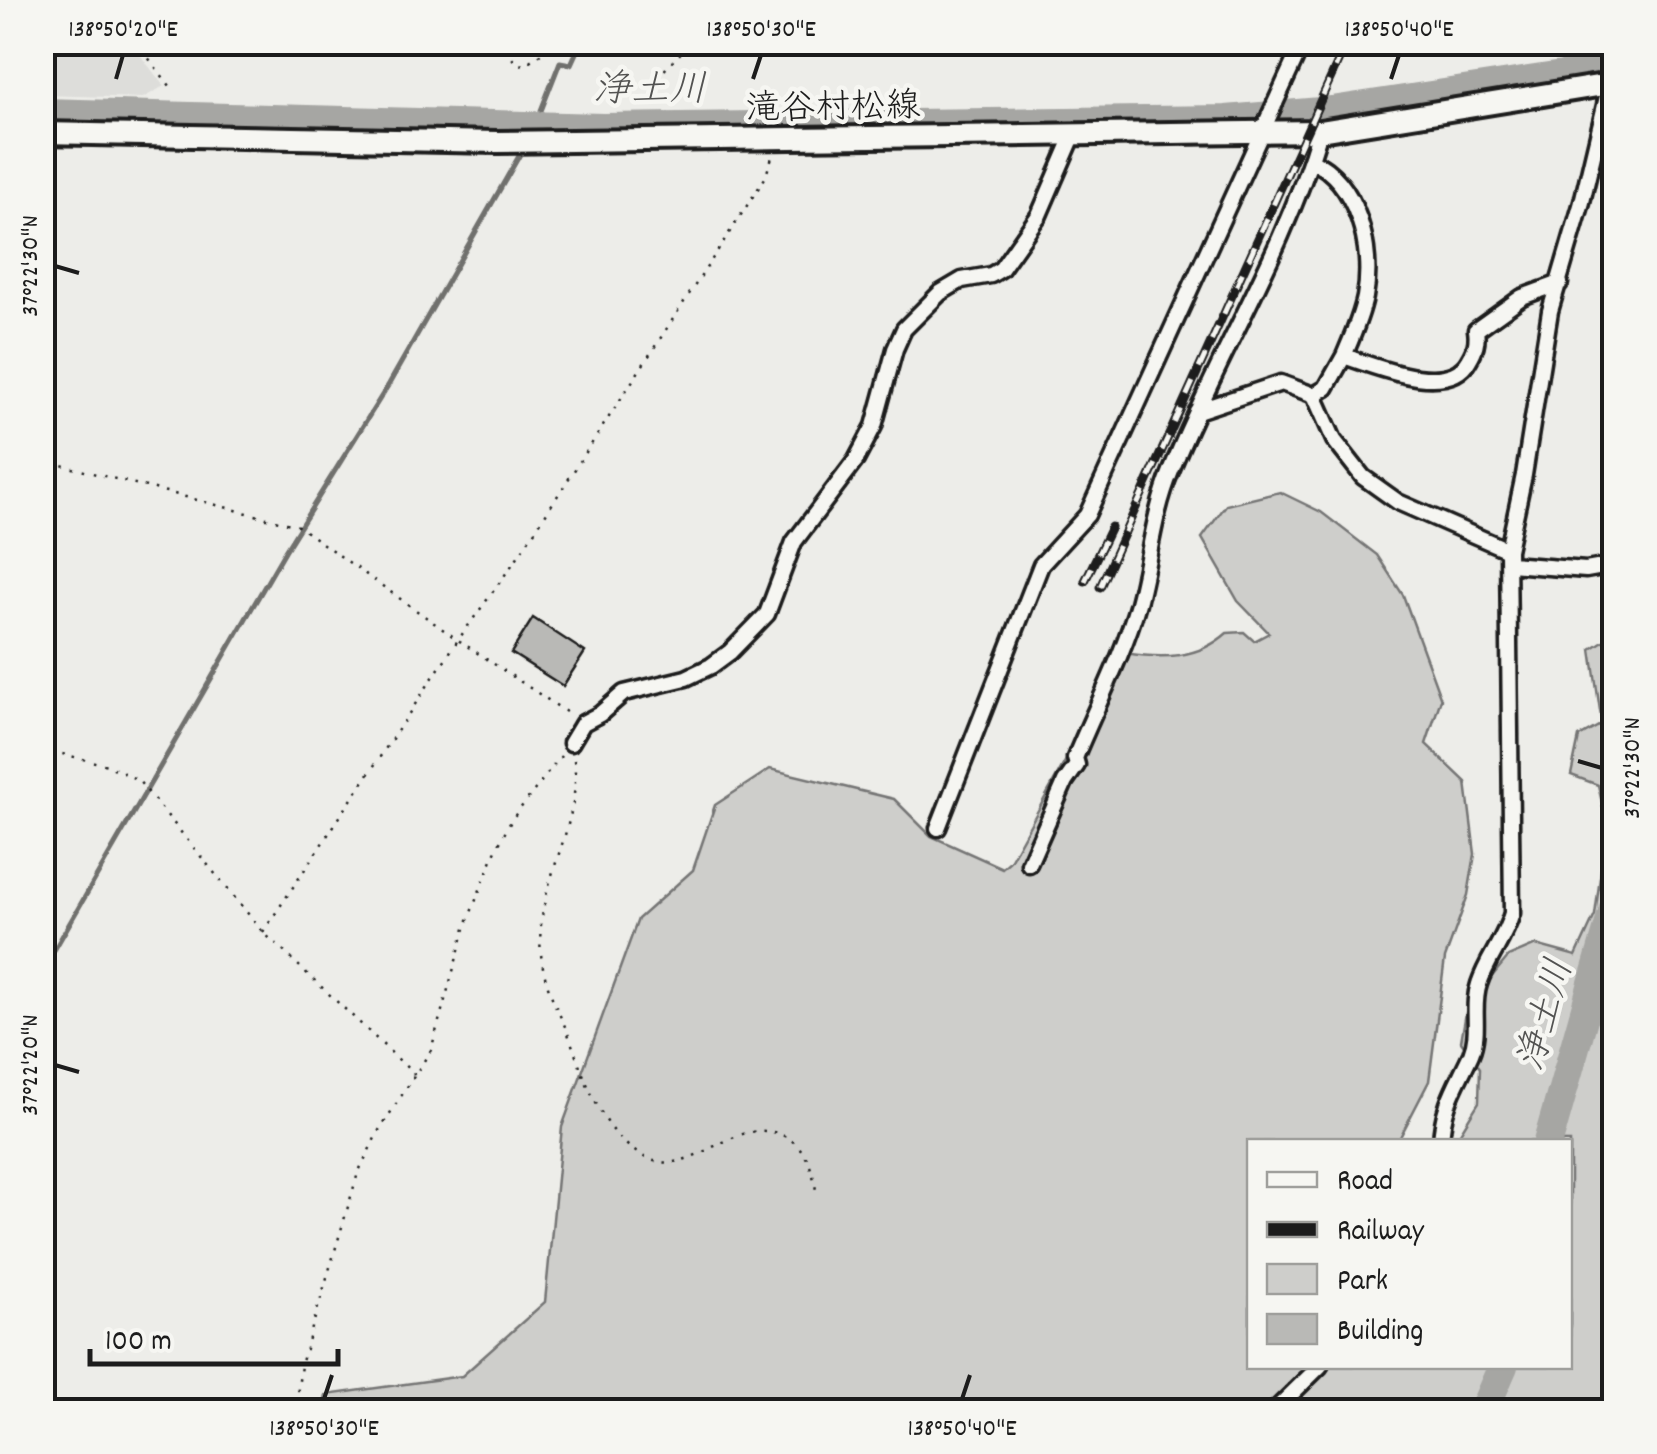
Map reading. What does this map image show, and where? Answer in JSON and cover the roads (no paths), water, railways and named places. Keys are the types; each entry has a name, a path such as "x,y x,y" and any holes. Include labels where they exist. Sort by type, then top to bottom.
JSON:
{"main road":[{"name":"滝谷村松線","path":"42,133 544,142 1320,131 1612,79"}],"street":[{"path":"938,828 1041,566 1086,515 1303,42"},
{"path":"1602,42 1614,58"},
{"path":"1440,1139 1447,1100 1478,1031 1479,981 1506,934 1512,914 1509,556 1550,311 1612,79"},
{"path":"1029,864 1065,782 1077,765 1075,758 1137,606 1155,516 1196,411 1255,291 1320,131"},
{"path":"572,744 583,723 624,693 686,678 711,666 768,614 794,542 856,460 874,426 904,329 940,293 962,280 991,275 1000,269 1038,215 1074,134"},
{"path":"1311,160 1334,175 1345,191 1361,225 1368,264 1364,299 1344,356 1326,388 1314,395"},
{"path":"1344,356 1409,376 1452,376 1466,367 1477,344 1476,330 1522,297 1560,283"},
{"path":"1196,411 1281,383 1314,395 1334,440 1363,477 1398,502 1509,556 1575,570 1614,564"},
{"path":"1273,1412 1317,1369"}],"waterway":[{"path":"531,136 560,62 571,64 581,42"},
{"name":"浄土川","path":"42,113 603,128 1226,120 1332,111 1595,71 1606,71 1614,77"},
{"path":"42,971 285,551 389,384 523,149"},
{"name":"浄土川","path":"1549,1139 1614,909"},
{"name":"浄土川","path":"1483,1412 1502,1369"}],"railway":[{"path":"1100,587 1347,42"},
{"path":"1085,581 1111,527"}]}
